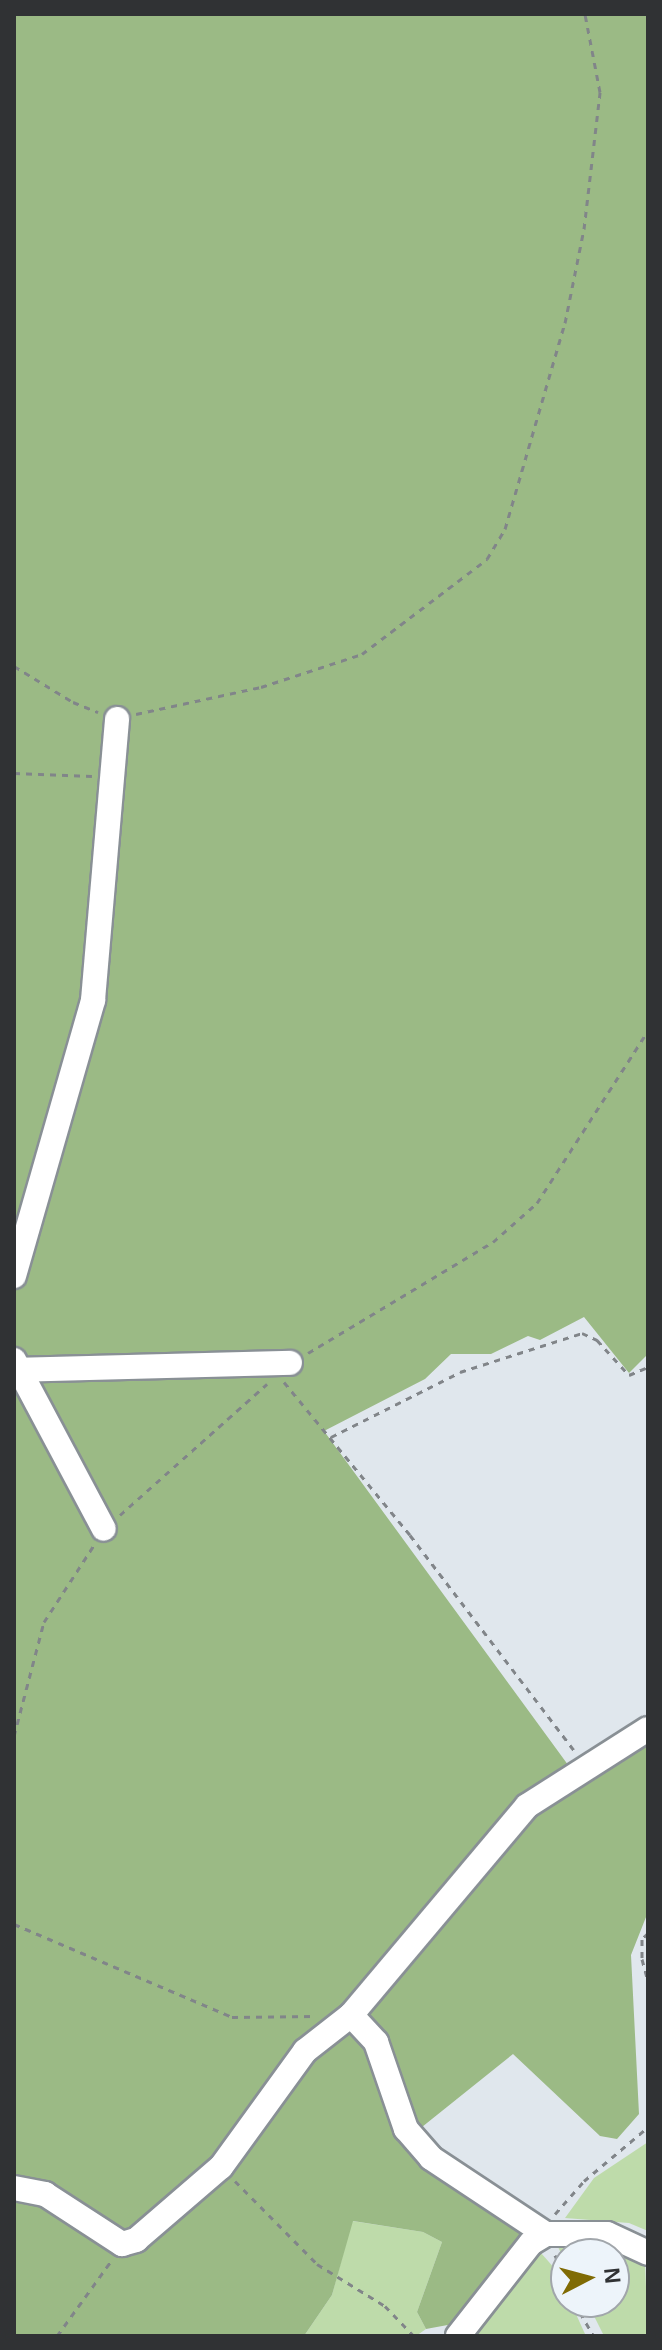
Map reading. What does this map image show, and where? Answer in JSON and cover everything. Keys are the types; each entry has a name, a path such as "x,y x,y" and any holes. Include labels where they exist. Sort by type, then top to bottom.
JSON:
{"street":[{"path":"14,1273 93,1000 108,776 117,719"},
{"path":"104,1529 15,1366 284,1369"},
{"path":"14,2188 45,2194 122,2244 136,2240 221,2167 305,2051 351,2015 527,1806 648,1729"},
{"path":"351,2015 376,2042 406,2129 431,2158 543,2233 607,2234 648,2253"},
{"path":"458,2336 531,2243 543,2233"}],"path":[{"path":"14,666 73,702 117,719 261,687 362,654 487,559 505,529 565,323 584,229 600,92 585,14"},
{"path":"14,773 108,776"},
{"path":"14,1736 44,1622 104,1529 284,1369 457,1267 537,1203 648,1031"},
{"path":"331,1437 460,1372 582,1333 597,1340 629,1375 648,1367"},
{"path":"284,1369 331,1437 589,1769"},
{"path":"14,1924 232,2017 351,2015"},
{"path":"648,1933 642,1939 642,1959 648,1981"},
{"path":"550,2248 543,2233 584,2181 648,2127"},
{"path":"221,2167 317,2264 385,2306 414,2336"},
{"path":"57,2336 122,2244"},
{"path":"583,2318 594,2336"}],"green space":[{"path":"14,14 648,14 648,1354 629,1373 584,1317 540,1340 528,1336 491,1354 451,1354 425,1379 324,1431 582,1784 648,1741 648,1912 631,1955 639,2114 617,2139 600,2136 513,2054 402,2143 524,2231 453,2324 426,2329 417,2312 442,2242 423,2232 353,2221 332,2295 304,2336 14,2336"},
{"path":"648,2142 648,2231 629,2223 565,2218 594,2178"},
{"path":"352,2221 423,2232 442,2242 417,2312 426,2329 416,2336 304,2336 332,2295"},
{"path":"541,2253 550,2263 550,2318 578,2318 585,2334 471,2336"},
{"path":"630,2256 645,2262 648,2336 604,2336 595,2318 630,2318"}]}
